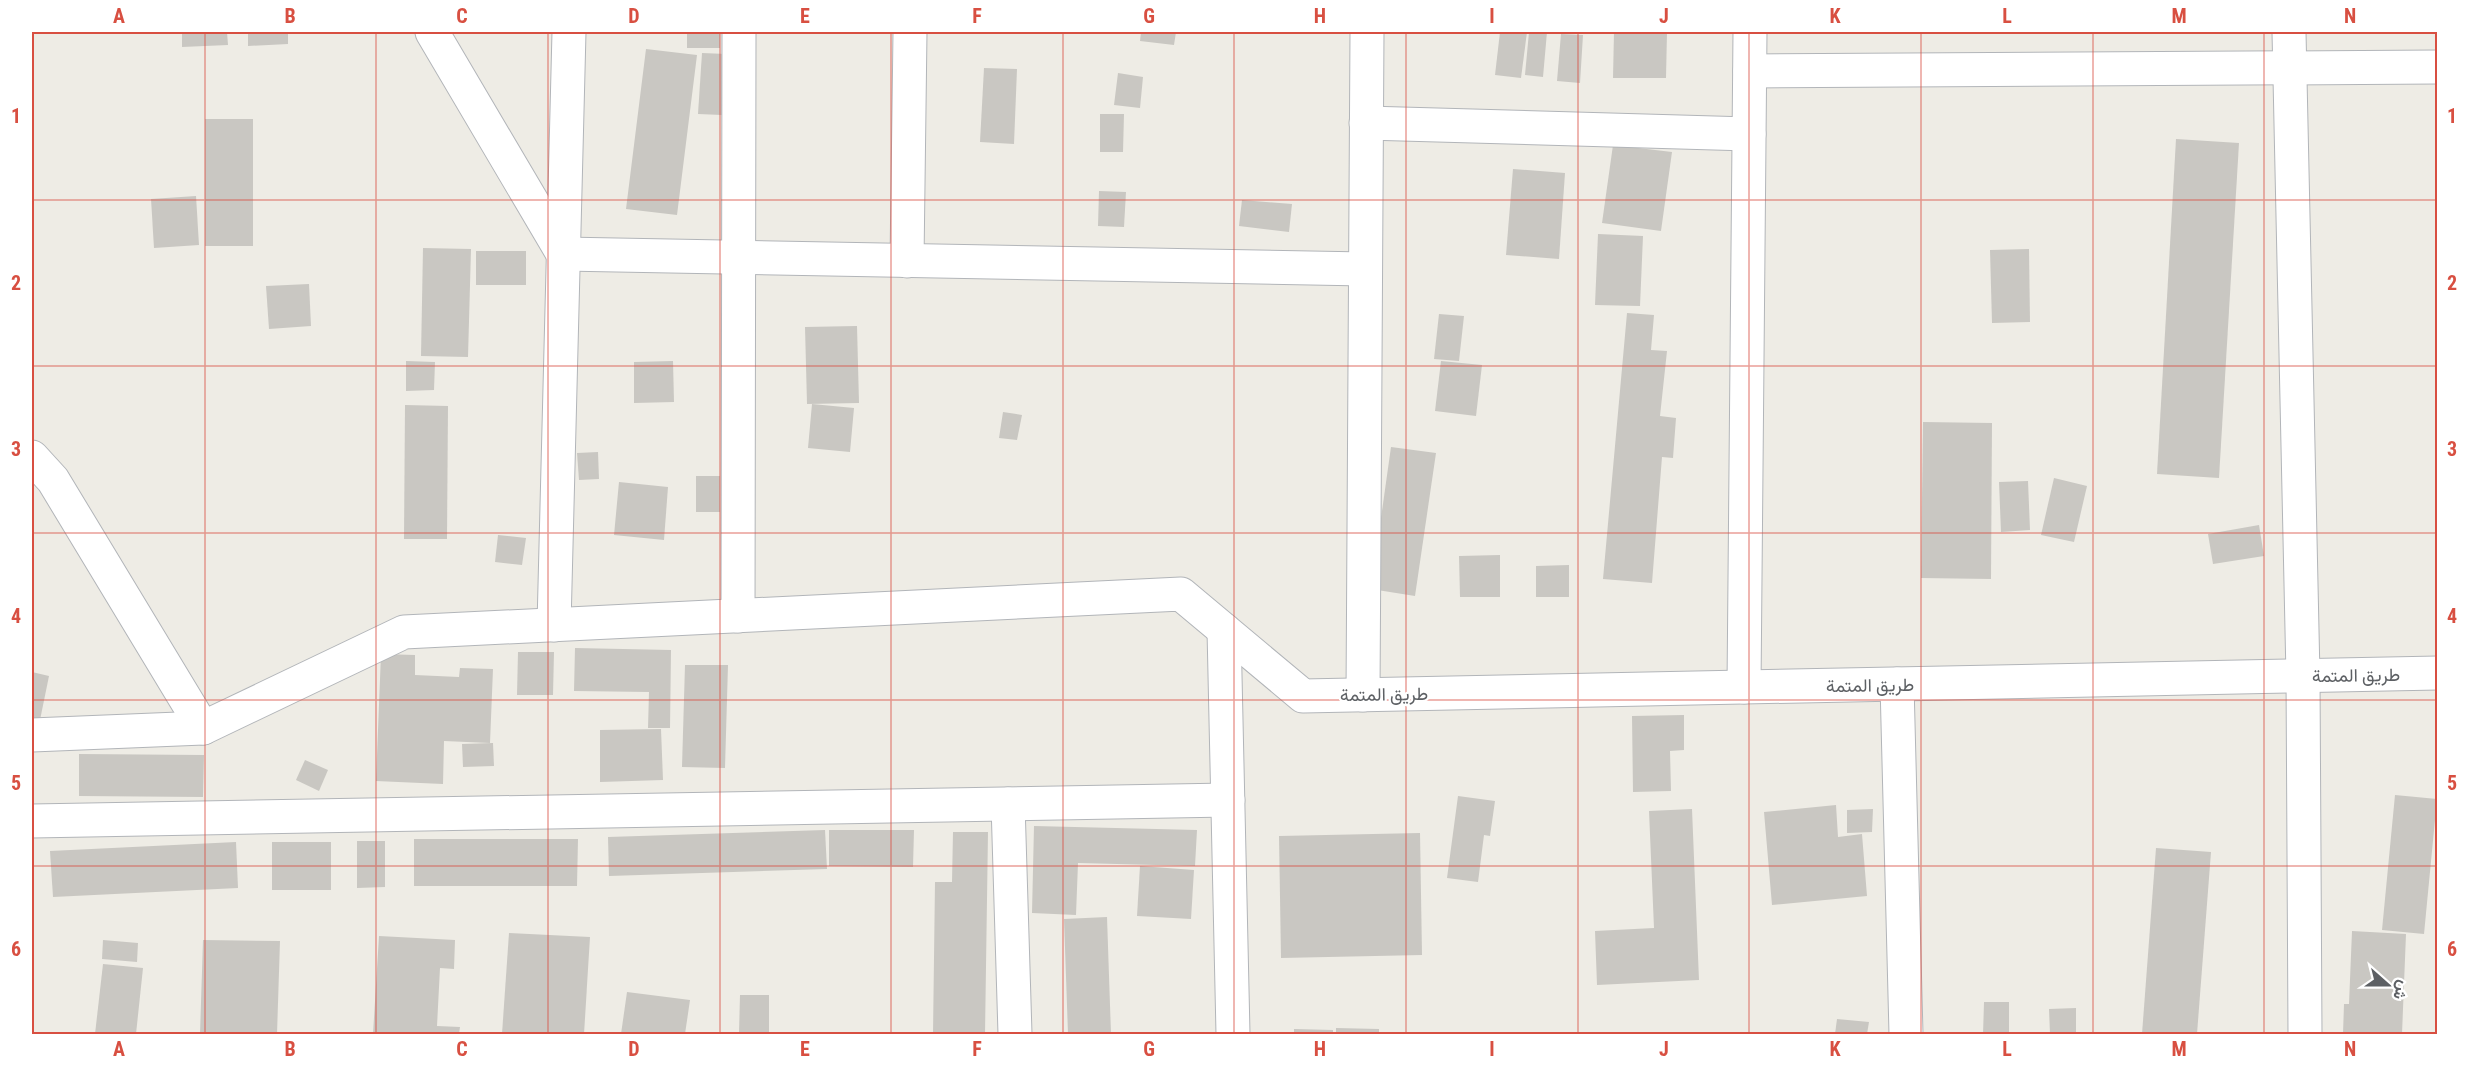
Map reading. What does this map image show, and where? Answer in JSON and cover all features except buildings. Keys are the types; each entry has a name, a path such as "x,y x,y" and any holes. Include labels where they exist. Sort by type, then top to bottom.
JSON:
{"street":[{"path":"432,32 563,254"},
{"path":"554,625 569,32"},
{"path":"738,616 739,32"},
{"path":"907,261 910,32"},
{"path":"1363,695 1367,32"},
{"path":"1744,687 1750,32"},
{"path":"2289,32 2303,676 2306,1035"},
{"path":"1750,71 2438,67"},
{"path":"1366,123 1749,135"},
{"path":"563,254 1365,269"},
{"path":"32,457 53,480 203,728"},
{"path":"32,735 203,728 404,632 1181,594 1224,630 1233,1035"},
{"name":"طريق المتمة","path":"1224,630 1303,696 2438,674"},
{"path":"1897,684 1906,1035"},
{"path":"32,821 1228,800"},
{"path":"1008,804 1015,1035"}]}
